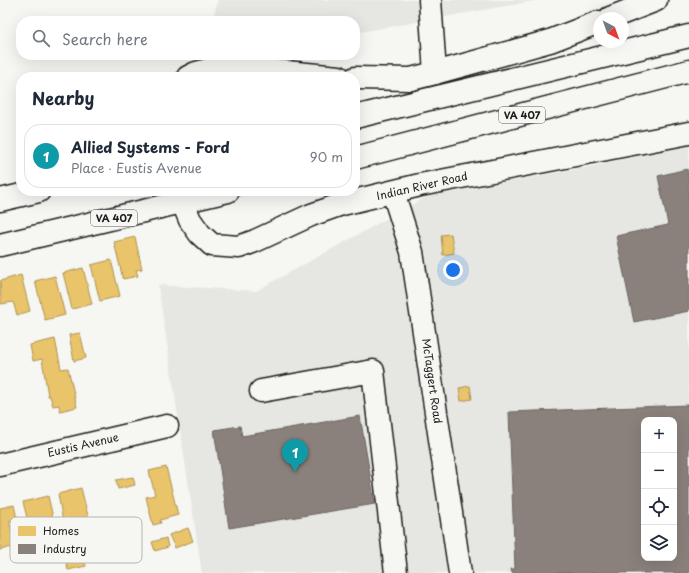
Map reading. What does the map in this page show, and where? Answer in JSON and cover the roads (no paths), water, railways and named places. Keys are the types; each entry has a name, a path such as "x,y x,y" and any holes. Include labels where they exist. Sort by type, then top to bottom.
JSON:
{"street":[{"path":"430,0 435,73"},
{"path":"625,12 656,0"},
{"path":"360,78 411,79 550,41 593,24"},
{"path":"360,116 688,36"},
{"path":"200,72 222,66 286,72"},
{"name":"VA 407","path":"360,157 689,71"},
{"name":"Indian River Road","path":"183,203 190,220 200,234 212,245 239,247 311,215 342,204 420,185 689,133"},
{"name":"McTaggert Road","path":"393,192 412,252 460,573"},
{"path":"0,200 17,196"},
{"name":"VA 407","path":"0,245 209,196"},
{"path":"261,391 373,371 396,573"},
{"name":"Eustis Avenue","path":"0,465 167,426"}],"place":[{"name":"Allied Systems - Ford","path":"295,472"}]}
